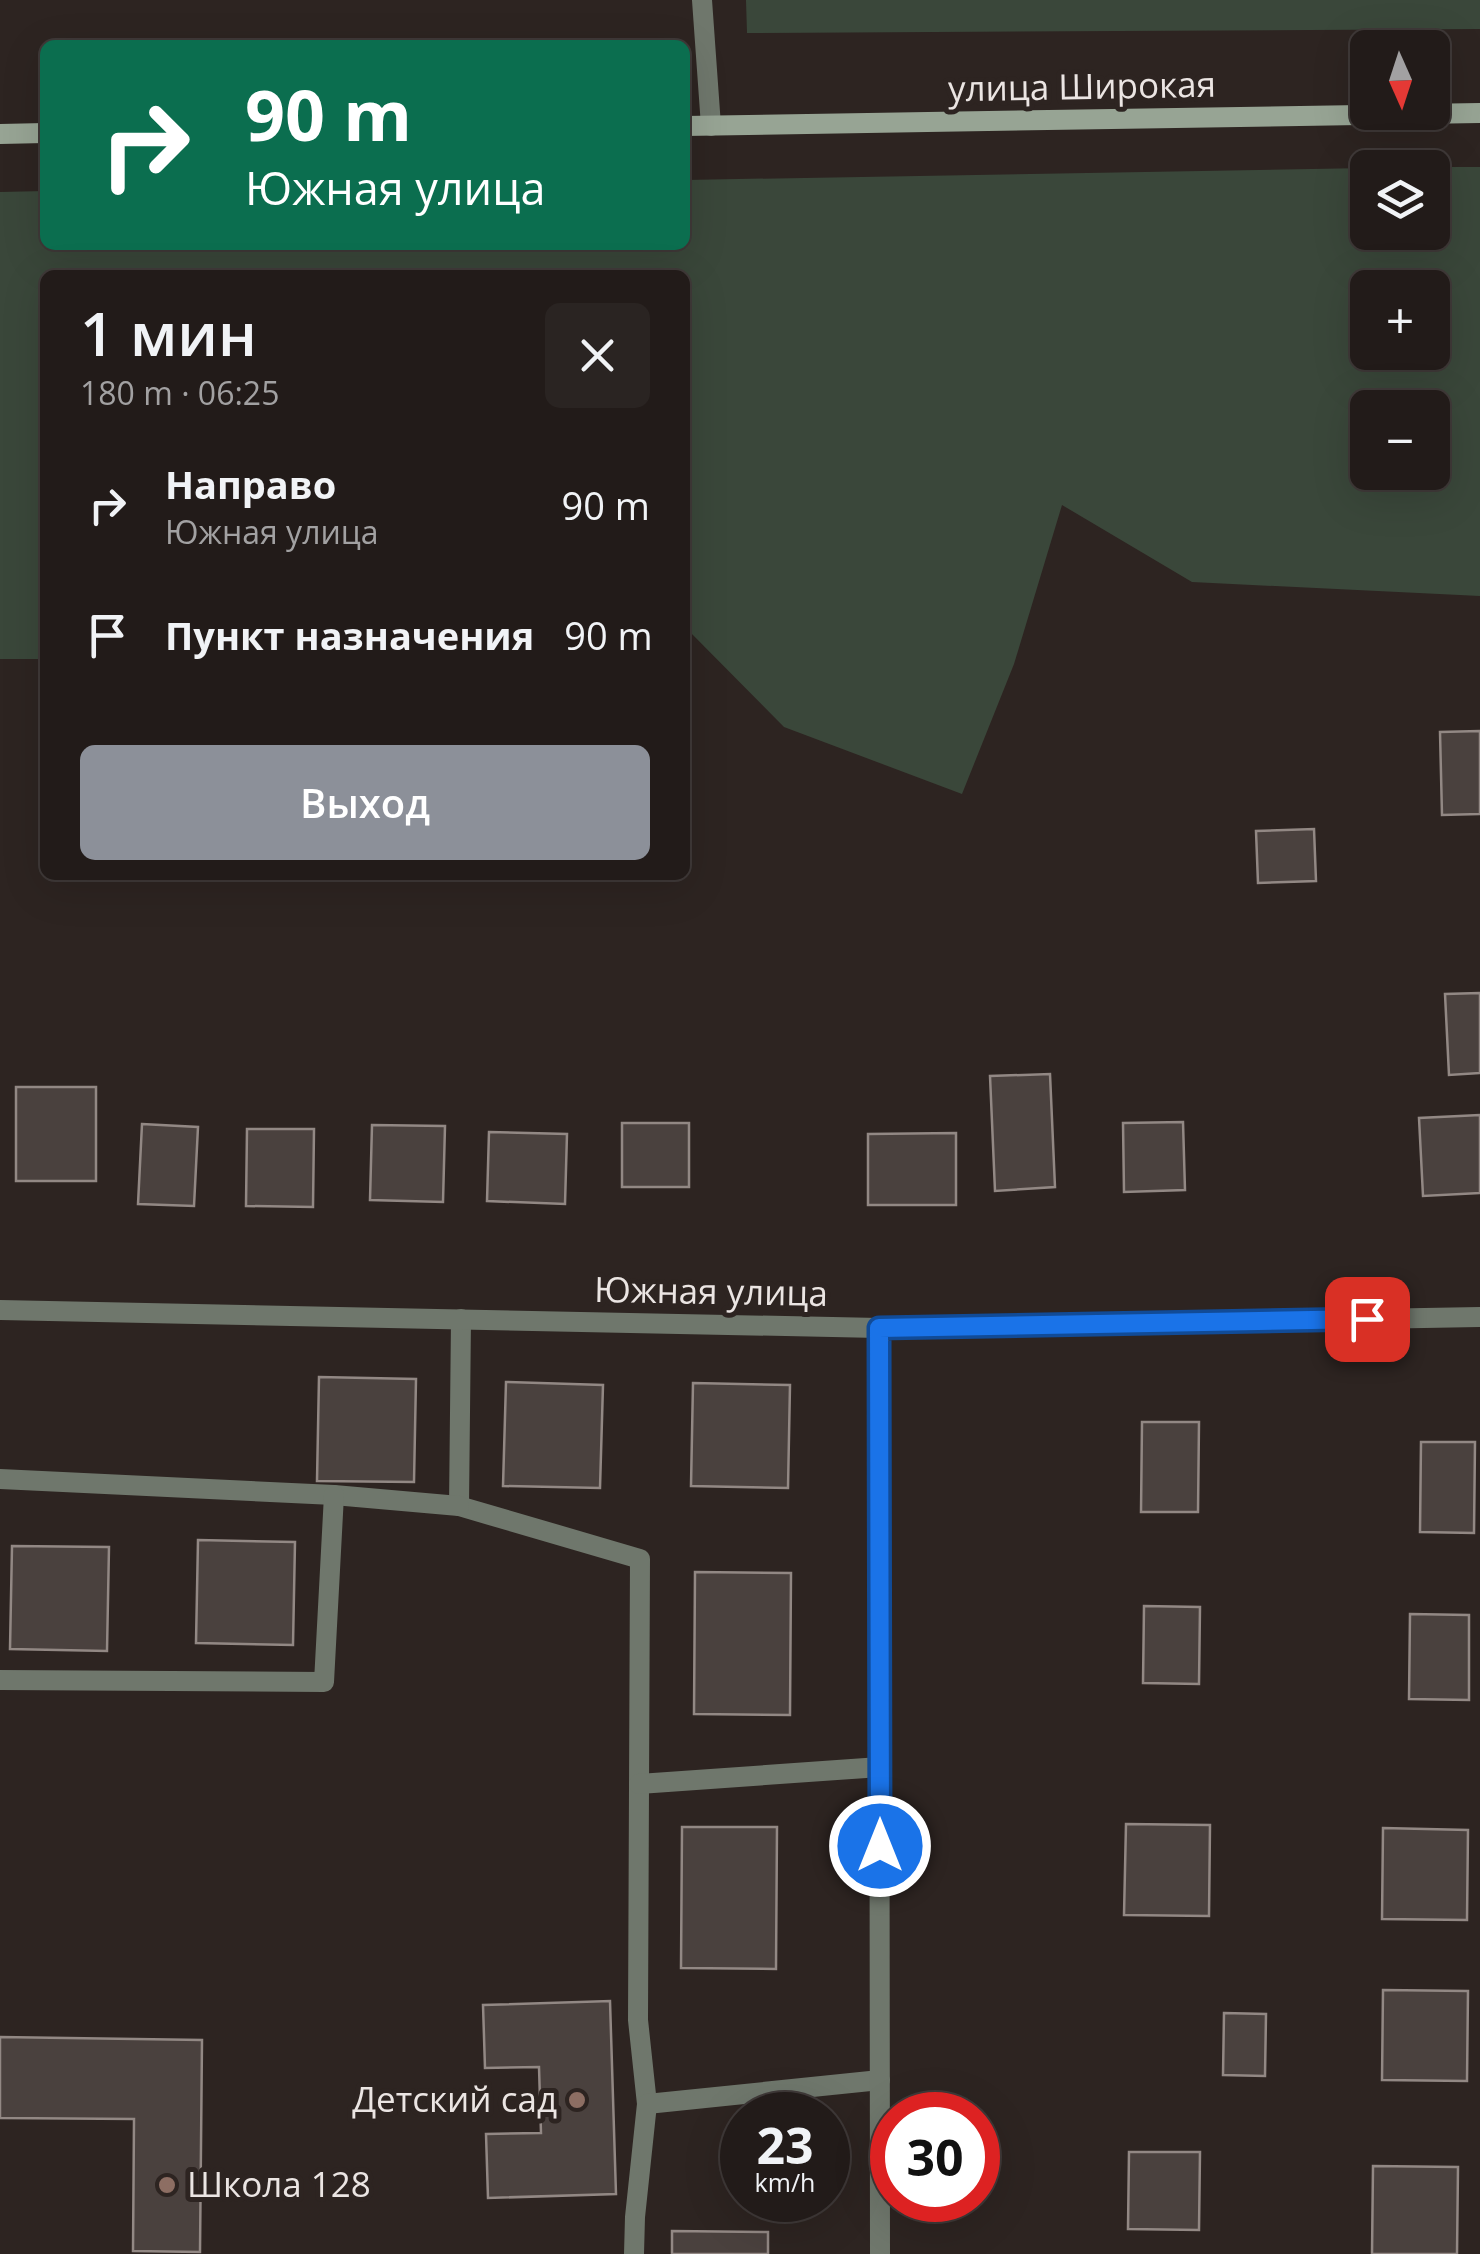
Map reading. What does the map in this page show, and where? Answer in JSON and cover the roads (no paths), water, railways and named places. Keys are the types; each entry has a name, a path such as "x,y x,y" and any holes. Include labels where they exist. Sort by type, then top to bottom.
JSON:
{"main road":[{"name":"улица Широкая","path":"690,126 1480,112"},
{"path":"0,134 40,134"}],"street":[{"path":"702,0 711,126"},
{"name":"Южная улица","path":"0,1310 879,1328 1480,1317"},
{"path":"459,1506 461,1319"},
{"path":"879,1328 880,2254"},
{"path":"0,1479 334,1495 459,1506 640,1559 638,2020 647,2104 634,2254"},
{"path":"0,1680 324,1682 334,1495"},
{"path":"639,1784 880,1767"},
{"path":"647,2104 880,2080"}],"place":[{"name":"Детский сад","path":"577,2100"},
{"name":"Школа 128","path":"167,2185"}]}
